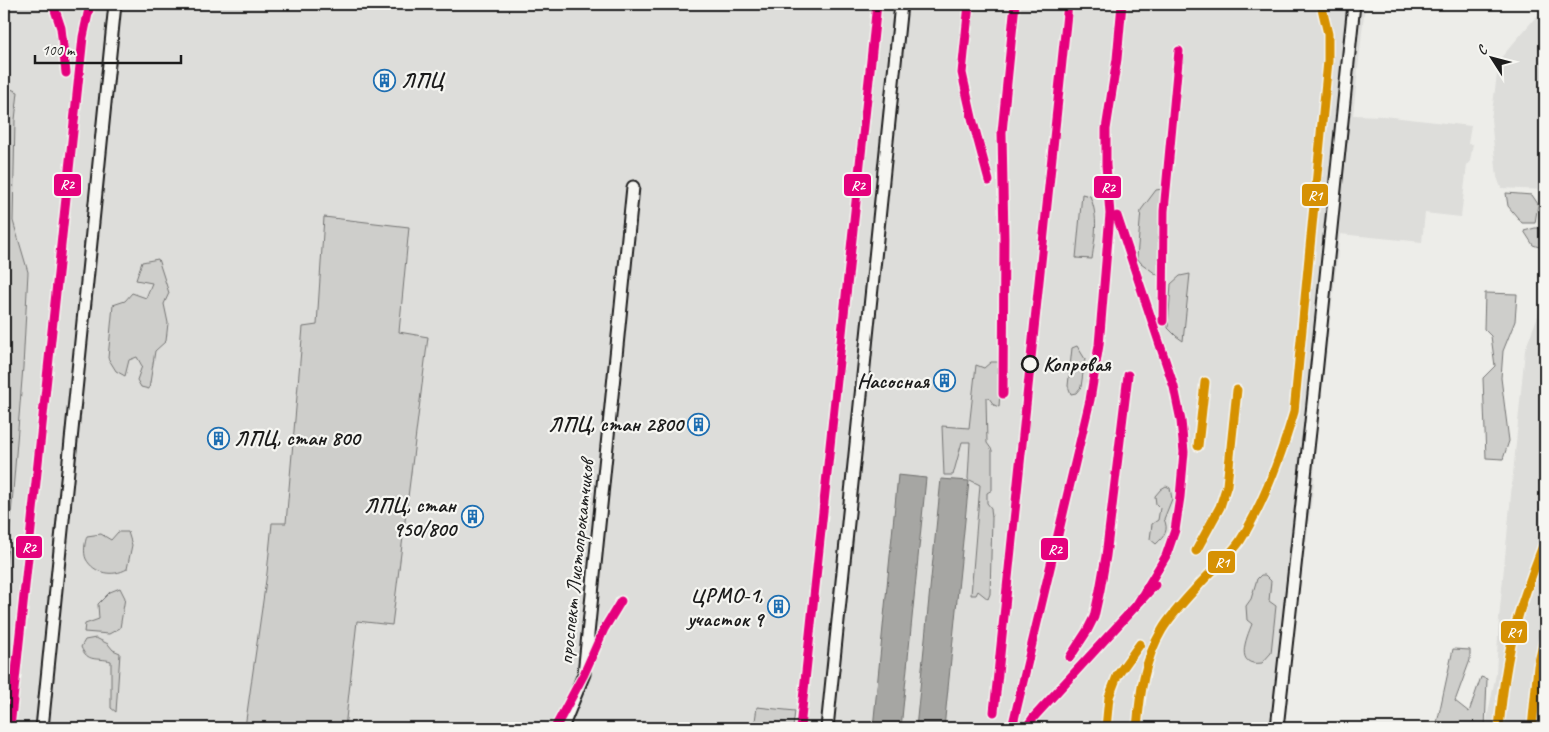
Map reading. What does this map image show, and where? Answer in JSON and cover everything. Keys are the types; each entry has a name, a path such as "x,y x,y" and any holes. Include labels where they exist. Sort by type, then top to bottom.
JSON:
{"street":[{"path":"42,728 115,4"},
{"path":"827,728 902,4"},
{"path":"1277,728 1354,4"},
{"name":"проспект Листопрокатчиков","path":"562,728 584,674 633,187"}],"shaded area":[{"path":"4,4 1365,4 1353,115 1383,116 1471,126 1468,144 1473,144 1470,161 1467,165 1461,217 1425,213 1422,242 1340,234 1316,441 1314,483 1295,625 1284,728 4,728"},
{"path":"1545,10 1545,190 1501,188 1497,177 1491,119 1499,60 1535,18"},
{"path":"4,86 18,92 15,120 13,221 28,272 23,367 4,583"},
{"path":"1162,189 1160,277 1137,258 1141,210 1156,190"},
{"path":"1506,193 1532,195 1538,204 1535,223 1522,223 1508,206"},
{"path":"1082,194 1090,196 1095,212 1096,227 1092,259 1076,258"},
{"path":"324,217 409,227 399,332 428,337 392,625 357,621 345,728 248,728 245,727 267,573 272,523 286,523 303,327 317,325"},
{"path":"1545,228 1545,249 1533,245 1524,231"},
{"path":"158,259 169,293 164,304 168,323 166,341 155,351 149,389 141,387 137,380 142,366 137,357 129,360 125,376 116,371 108,358 113,305 125,301 132,293 146,298 152,283 136,280 142,262"},
{"path":"1190,274 1183,341 1168,328 1171,284 1180,276"},
{"path":"1485,293 1517,294 1515,321 1503,351 1501,378 1509,441 1503,459 1486,458 1483,378 1495,366 1491,336 1484,329"},
{"path":"1545,297 1545,728 1485,728 1496,674 1499,619 1525,350"},
{"path":"1077,346 1085,359 1081,387 1076,393 1071,394 1068,386 1072,348"},
{"path":"991,362 998,362 1000,391 999,407 994,405 989,398 986,398 987,443 992,450 992,490 987,493 987,503 991,508 992,518 990,594 988,599 978,591 976,595 971,595 980,485 968,479 970,442 962,442 953,475 944,475 942,426 969,428 976,365 984,368"},
{"path":"898,475 926,478 901,728 873,728"},
{"path":"941,479 969,481 944,728 916,728"},
{"path":"1166,486 1170,488 1172,499 1164,519 1165,533 1156,544 1150,539 1152,524 1158,520 1160,508 1156,504 1155,496"},
{"path":"118,532 128,532 132,545 127,569 116,573 99,571 89,564 86,559 85,547 87,536 101,534 111,540"},
{"path":"1261,575 1265,575 1271,581 1269,601 1276,606 1271,653 1262,663 1253,663 1248,661 1244,651 1252,624 1247,620 1246,606 1251,599 1257,579"},
{"path":"120,588 125,598 120,628 109,634 84,632 85,624 99,619 98,604 110,592"},
{"path":"96,638 120,653 116,712 111,708 111,661 93,659 81,647 85,640"},
{"path":"1453,649 1470,650 1470,660 1455,701 1469,712 1481,677 1487,679 1485,728 1436,728"},
{"path":"757,707 795,711 793,728 754,728"}],"transit line":[{"name":"R2","path":"53,4 61,28 66,73"},
{"name":"R2","path":"10,728 83,37 90,4"},
{"name":"R2","path":"800,728 877,4"},
{"name":"R2","path":"969,4 962,73 989,181"},
{"name":"R2","path":"1003,394 1004,238 1002,132 1015,4"},
{"name":"R2","path":"994,712 1068,4"},
{"name":"R2","path":"1012,728 1090,400 1099,345 1110,214 1106,165 1106,129 1117,59 1122,4"},
{"name":"R1","path":"1137,728 1144,678 1156,641 1165,625 1179,607 1240,541 1257,511 1271,479 1294,412 1328,61 1328,34 1321,4"},
{"name":"R2","path":"1163,321 1164,211 1179,51"},
{"name":"R2","path":"1117,216 1174,387 1181,421 1184,452 1175,530 1166,556 1136,606"},
{"name":"R2","path":"1070,657 1094,617 1100,590 1106,556 1128,375"},
{"name":"R1","path":"1198,446 1205,382"},
{"name":"R1","path":"1196,551 1220,507 1227,485 1237,390"},
{"name":"R1","path":"1499,728 1514,632 1524,597 1545,540"},
{"name":"R2","path":"1026,728 1033,718 1155,585"},
{"name":"R2","path":"555,728 584,674 604,629 621,601"},
{"name":"R1","path":"1532,728 1538,666 1545,636"},
{"name":"R1","path":"1106,728 1109,697 1117,676 1140,644"}],"place":[{"name":"ЛПЦ","path":"385,80"},
{"name":"Копровая","path":"1030,364"},
{"name":"Насосная","path":"945,381"},
{"name":"ЛПЦ, стан 2800","path":"699,424"},
{"name":"ЛПЦ, стан 800","path":"218,438"},
{"name":"ЛПЦ, стан 950/800","path":"472,517"},
{"name":"ЦРМО-1, участок 9","path":"779,607"}]}
